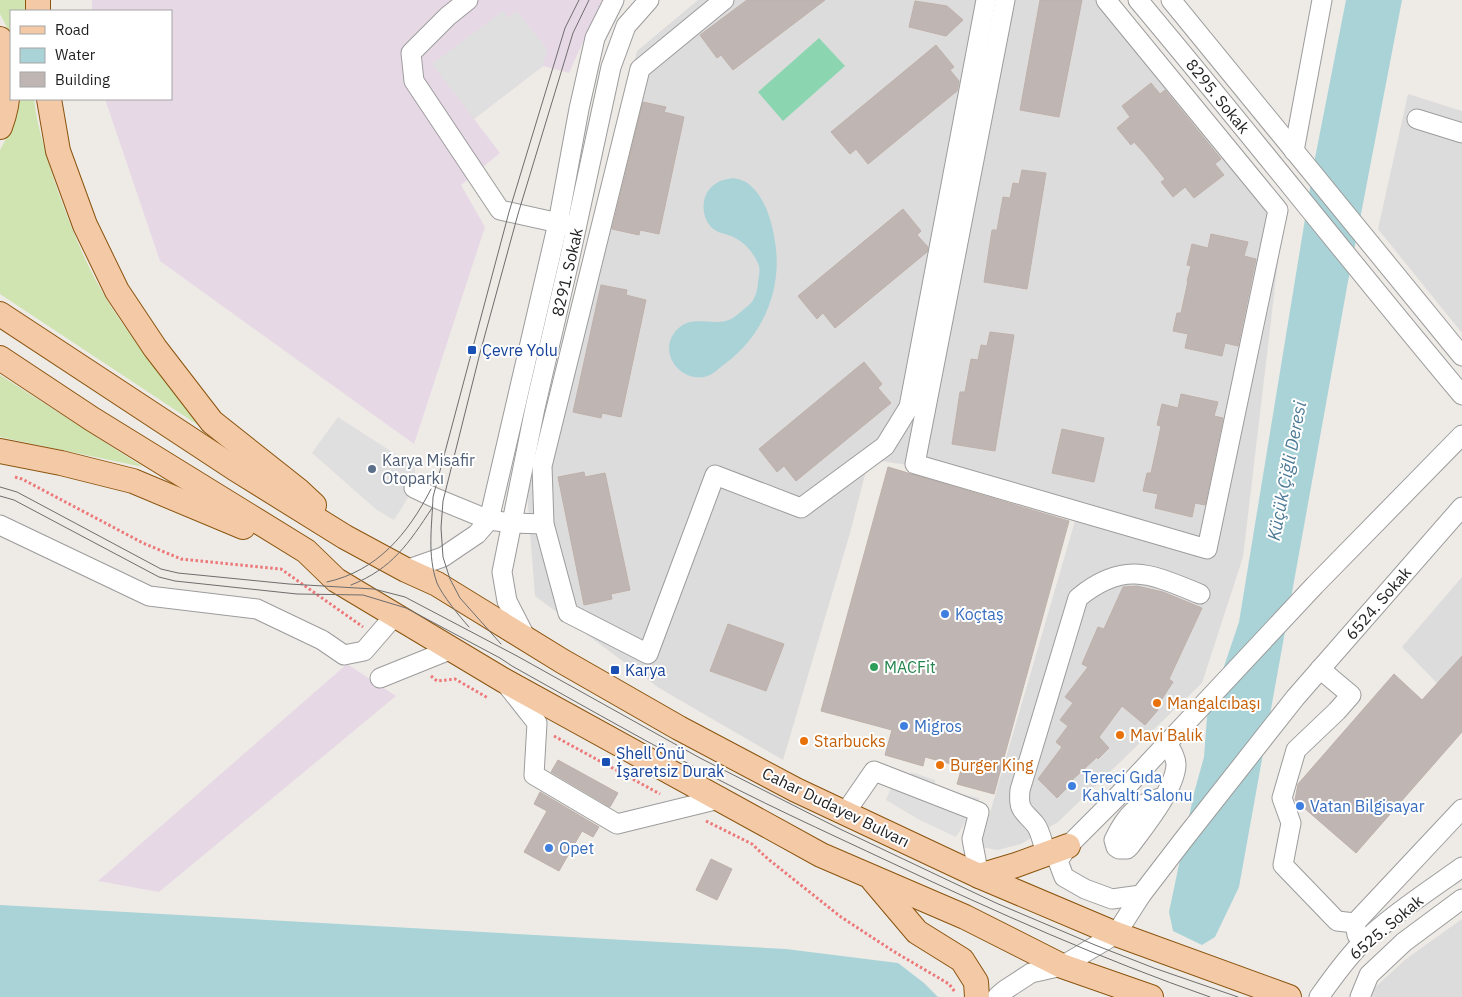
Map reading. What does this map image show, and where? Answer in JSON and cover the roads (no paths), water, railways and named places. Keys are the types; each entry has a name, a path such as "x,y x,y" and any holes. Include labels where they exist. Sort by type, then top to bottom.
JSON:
{"main road":[{"path":"0,39 7,63 8,86 6,112 0,127"},
{"path":"48,100 58,151 85,225 117,291 155,348 212,422 299,491 344,537"},
{"path":"0,314 234,468 344,537"},
{"path":"0,358 92,419 306,551 336,580 396,614 503,680 821,855 965,917 1062,966 1151,997"},
{"path":"0,452 61,463 133,481 306,551"},
{"name":"Cahar Dudayev Bulvarı","path":"344,537 437,584 562,661 679,728 796,790 979,876 1116,934 1289,997"},
{"path":"979,876 1068,846"},
{"path":"870,876 917,932 962,960 976,982 977,997"}],"street":[{"path":"468,0 448,16 411,53 414,81 500,210 577,226"},
{"name":"8291. Sokak","path":"489,520 558,223 579,108 595,38 614,0"},
{"name":"8291. Sokak","path":"526,638 507,601 502,572 535,408 611,67 626,26 649,0"},
{"path":"626,26 664,0"},
{"path":"724,0 640,69 542,466 544,524 568,613 648,654 715,475 801,508 885,446 909,407 986,0"},
{"path":"1005,0 915,464 1207,549 1278,210 1106,0"},
{"path":"1124,20 1130,0"},
{"name":"8295. Sokak","path":"1138,0 1364,278 1462,395"},
{"name":"8295. Sokak","path":"1171,0 1462,356"},
{"path":"1298,156 1322,0"},
{"path":"1124,20 1154,19"},
{"path":"1417,119 1462,133"},
{"path":"1141,895 1112,900 1085,889 1064,877 1058,861 1068,846 1115,799 1315,585 1462,435"},
{"path":"414,488 489,520 544,524"},
{"name":"6524. Sokak","path":"1116,934 1141,895 1184,838 1295,698 1462,508"},
{"path":"406,570 444,557 477,534 489,520"},
{"path":"0,525 150,596 257,609 322,640 344,655 364,651 396,614"},
{"path":"1046,854 1036,825 1027,817 1021,806 1020,790 1078,598 1105,579 1129,574 1153,576 1200,594"},
{"path":"380,678 452,649"},
{"path":"1320,669 1351,695 1337,712 1296,750 1282,798 1291,824 1283,865 1337,920 1355,923"},
{"path":"503,680 537,723 534,775 617,824 720,799"},
{"path":"1164,797 1176,765 1167,743"},
{"path":"845,813 874,771 979,812 972,838 979,876"},
{"path":"1355,923 1462,809"},
{"name":"6525. Sokak","path":"1318,997 1360,946 1409,905 1462,867"},
{"name":"6525. Sokak","path":"1360,997 1369,975 1404,942 1462,899"},
{"path":"1355,923 1360,946"},
{"path":"997,997 1031,973 1062,966 1116,934"}],"water":[{"name":"Küçük Çiğli Deresi","path":"1346,0 1402,0 1347,287 1239,887 1215,937 1202,945 1173,931 1169,912 1194,793 1204,757 1207,717 1239,622 1315,158"},
{"path":"733,178 746,182 755,190 769,215 776,254 774,289 769,306 761,322 752,337 740,351 710,375 694,377 685,374 672,361 669,352 673,335 680,327 692,322 718,322 731,319 751,303 757,287 759,266 751,251 733,237 713,229 705,216 705,198 710,188 719,182"},
{"path":"0,905 786,949 898,963 924,983 938,997 0,997"}],"tram line":[{"path":"469,627 456,612 437,583 432,562 433,497 509,212 565,28 579,0"},
{"path":"501,644 460,598 450,579 443,557 441,528 443,501 480,353 518,214 573,33 589,0"},
{"path":"0,487 17,492 161,569 178,573 289,584 374,589 405,597 517,656 700,758 840,829 996,903 1095,945 1238,997"},
{"path":"327,582 345,577 376,560 412,521 431,489"},
{"path":"0,496 14,500 159,577 175,581 297,594 363,595 406,608 500,658 667,752 764,803 1010,917 1089,951 1210,997"},
{"path":"351,585 365,579 389,563 407,544 432,508"}],"place":[{"name":"Çevre Yolu","path":"472,350"},
{"name":"Karya Misafir Otoparkı","path":"372,469"},
{"name":"Koçtaş","path":"945,614"},
{"name":"MACFit","path":"874,667"},
{"name":"Karya","path":"615,670"},
{"name":"Mangalcıbaşı","path":"1157,703"},
{"name":"Migros","path":"904,726"},
{"name":"Mavi Balık","path":"1120,735"},
{"name":"Starbucks","path":"804,741"},
{"name":"Shell Önü İşaretsiz Durak","path":"606,762"},
{"name":"Burger King","path":"940,765"},
{"name":"Tereci Gıda Kahvaltı Salonu","path":"1072,786"},
{"name":"Vatan Bilgisayar","path":"1300,806"},
{"name":"Opet","path":"549,848"}]}
